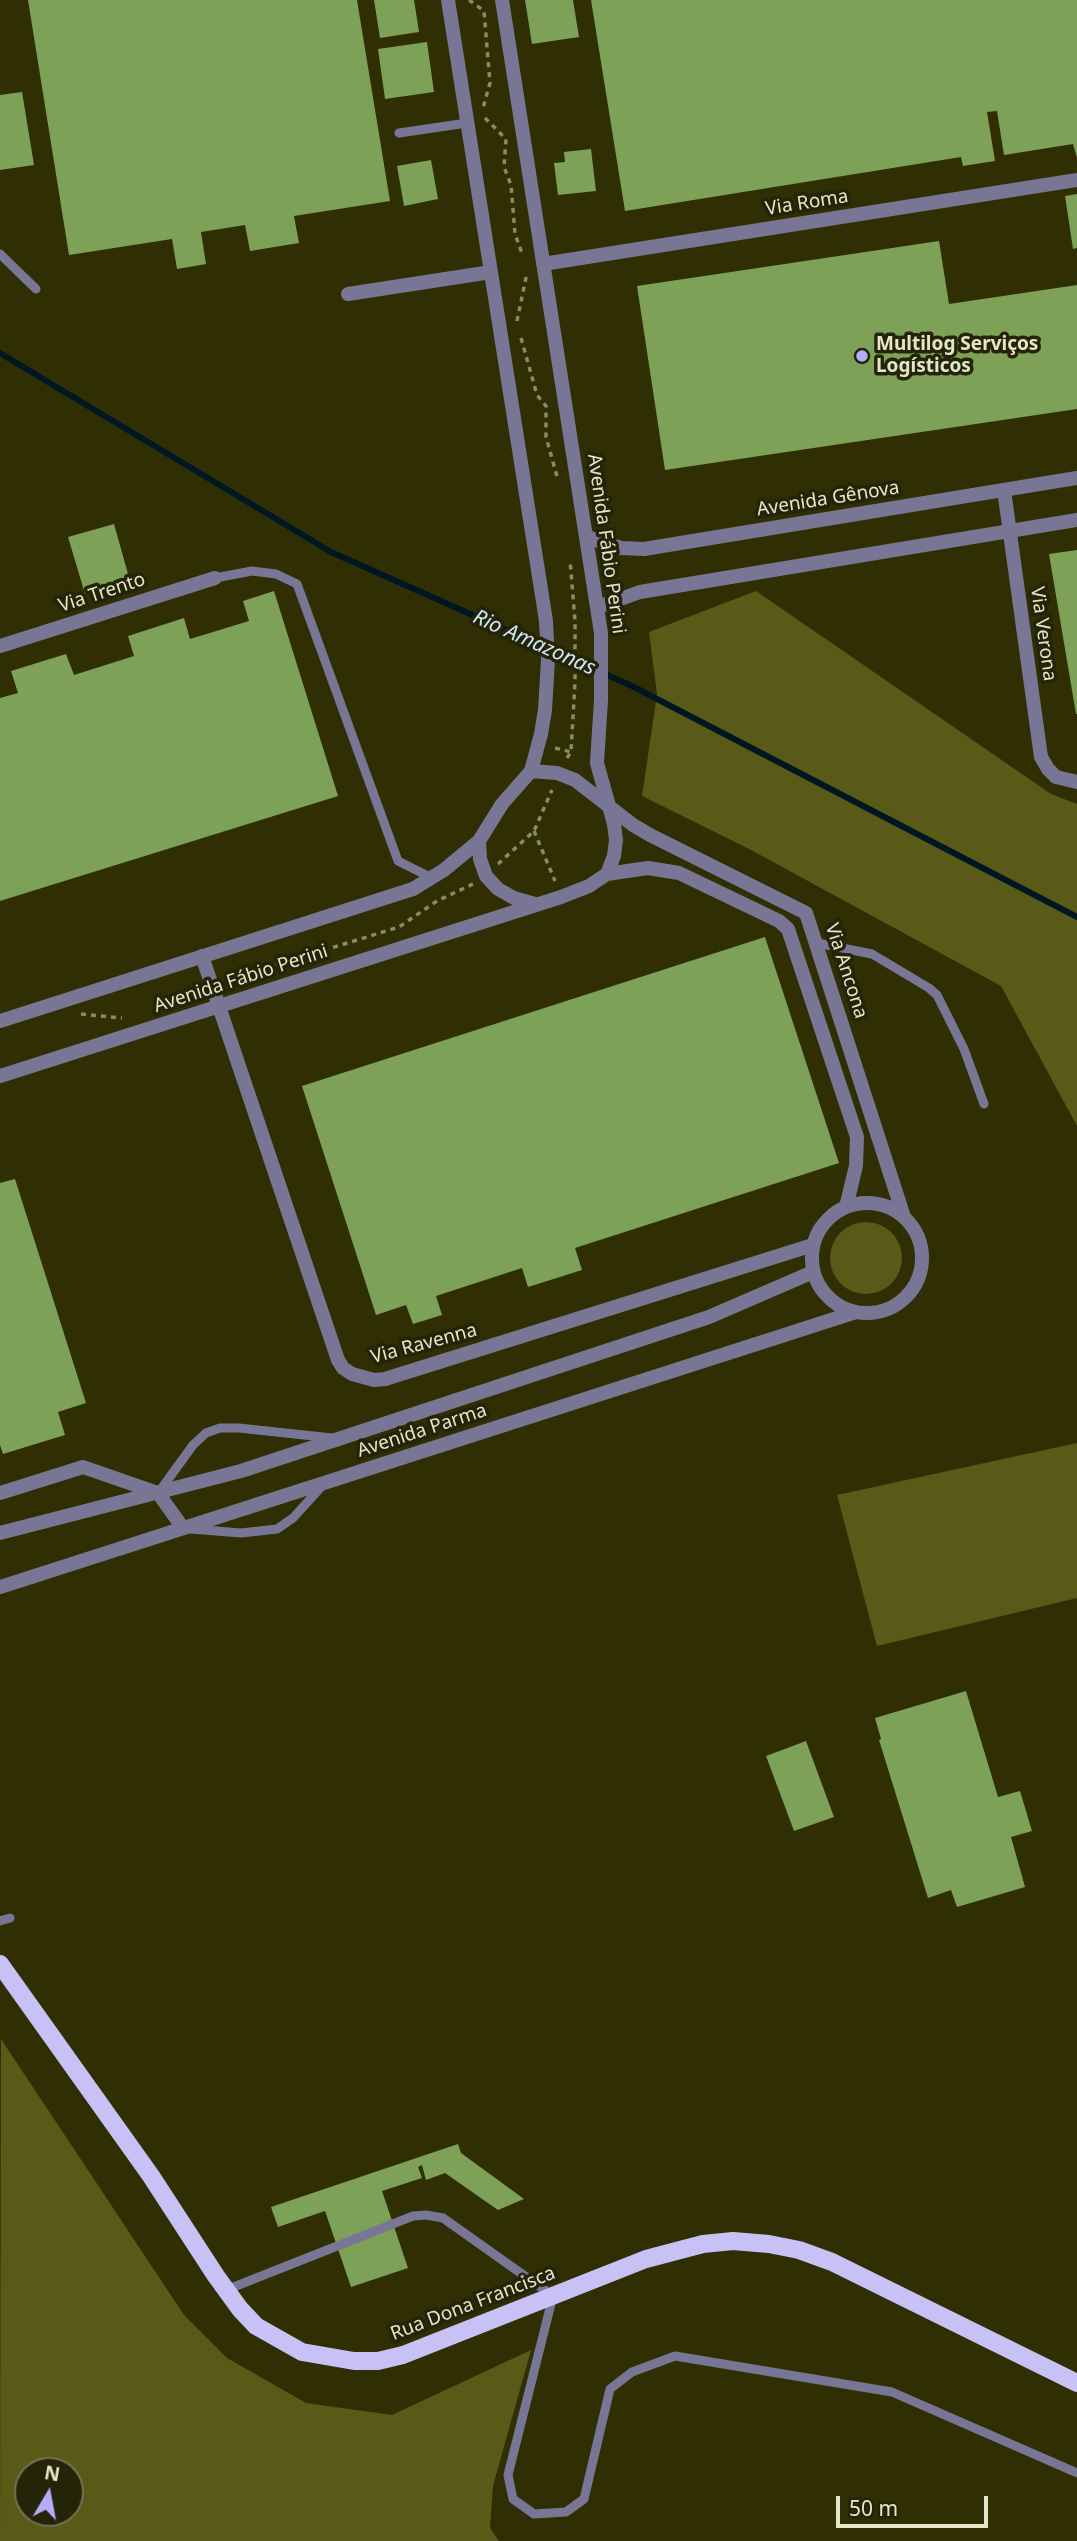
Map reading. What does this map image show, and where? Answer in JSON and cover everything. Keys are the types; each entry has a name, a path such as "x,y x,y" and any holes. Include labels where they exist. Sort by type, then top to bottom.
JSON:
{"main road":[{"name":"Rua Dona Francisca","path":"0,1964 151,2176 226,2290 256,2326 302,2352 354,2361 378,2361 403,2355 646,2259 703,2244 733,2241 799,2250 832,2262 1077,2383"}],"street":[{"name":"Avenida Fábio Perini","path":"0,1021 413,889 432,878 479,841 502,804 531,771 545,710 548,660 546,621 448,0"},
{"name":"Avenida Fábio Perini","path":"0,1076 561,897 589,886 607,874 614,856 616,840 597,763 602,650 598,607 502,0"},
{"name":"Via Roma","path":"543,264 1077,180"},
{"path":"348,294 491,272"},
{"name":"Avenida Gênova","path":"587,537 621,548 644,548 1077,478"},
{"name":"Via Verona","path":"1004,490 1041,757 1056,777 1077,782"},
{"path":"598,607 640,592 1077,520"},
{"name":"Via Trento","path":"0,646 215,578"},
{"path":"531,771 557,773 575,780 608,806"},
{"name":"Via Ancona","path":"608,806 650,835 800,909 809,919 904,1217"},
{"path":"479,841 480,859 486,876 506,893 535,904"},
{"path":"607,874 648,868 679,873 779,921 788,929 857,1137 856,1166 846,1207"},
{"name":"Via Ravenna","path":"202,956 338,1360 343,1368 352,1374 363,1378 385,1379 813,1245"},
{"path":"861,1203 891,1208 904,1217 914,1229 922,1260 913,1290 902,1301 888,1309 872,1313 841,1307 828,1298 813,1272 813,1245 820,1229 831,1215 861,1203"},
{"name":"Avenida Parma","path":"0,1533 242,1471 709,1317 813,1272"},
{"name":"Avenida Parma","path":"0,1587 856,1312"},
{"path":"0,1493 83,1467 158,1493 183,1528"}],"lane":[{"path":"399,133 467,123"},
{"path":"0,254 36,289"},
{"path":"215,578 252,571 276,574 297,584 398,861 432,878"},
{"path":"817,943 872,954 937,995 964,1049 984,1104"},
{"path":"158,1493 193,1445 206,1433 220,1428 337,1439"},
{"path":"183,1528 241,1533 277,1529 293,1518 326,1482"},
{"path":"0,1921 10,1918"},
{"path":"226,2290 413,2216 426,2215 443,2218 553,2296 508,2475 513,2499 534,2515 566,2512 584,2499 610,2389 632,2372 675,2356 892,2392 1077,2473"}],"path":[{"path":"469,0 484,11 490,83 481,114 506,139 504,167 511,185 515,234 524,257"},
{"path":"517,324 528,268"},
{"path":"520,336 537,395 547,406 546,437 561,489"},
{"path":"570,557 575,621 575,682"},
{"path":"534,831 561,897"}],"shaded area":[{"path":"756,591 1051,794 1077,804 1077,1126 1001,986 751,850 642,796 657,694 649,632"},
{"path":"866,1222 886,1228 896,1238 902,1258 896,1278 886,1288 866,1294 846,1288 836,1278 830,1258 836,1238 846,1228"},
{"path":"1077,1443 1077,1598 877,1646 837,1495"},
{"path":"1,2039 184,2315 227,2358 306,2403 392,2415 531,2350 493,2486 490,2528 499,2541 0,2541"}],"building":[{"path":"28,0 357,0 390,201 294,216 299,243 250,251 245,225 201,232 206,264 177,269 172,239 69,255"},
{"path":"374,0 414,0 419,32 380,38"},
{"path":"525,0 573,0 579,37 532,44"},
{"path":"591,0 1077,0 1077,158 1073,144 1004,155 997,111 987,112 995,161 963,166 961,157 625,211"},
{"path":"427,42 434,92 385,99 378,49"},
{"path":"22,92 34,165 0,170 0,95"},
{"path":"591,149 596,191 558,195 554,163 565,162 564,152"},
{"path":"431,160 438,199 404,206 397,166"},
{"path":"1077,194 1077,248 1073,249 1065,196"},
{"name":"Multilog Serviços Logísticos","path":"939,241 949,304 1077,285 1077,409 665,470 637,286"},
{"path":"114,524 130,581 85,594 68,537"},
{"path":"1077,550 1077,714 1076,714 1049,554"},
{"path":"274,591 338,796 0,901 0,698 18,693 11,671 66,654 74,675 134,656 128,636 184,618 190,639 249,621 243,601"},
{"path":"765,937 839,1163 575,1248 582,1270 528,1287 522,1268 436,1296 442,1315 413,1324 406,1305 376,1315 302,1086"},
{"path":"15,1179 86,1403 58,1412 65,1435 3,1454 0,1445 0,1183"},
{"path":"966,1691 998,1797 1020,1791 1032,1831 1011,1837 1025,1887 957,1907 951,1890 928,1898 879,1740 881,1739 875,1718"},
{"path":"806,1741 834,1817 794,1831 766,1756"},
{"path":"458,2144 461,2153 524,2199 498,2210 445,2173 426,2180 422,2165 418,2167 422,2178 382,2191 408,2268 351,2287 325,2211 278,2227 271,2207"}],"waterway":[{"name":"Rio Amazonas","path":"0,353 331,552 632,686 1077,917"}],"place":[{"name":"Multilog Serviços Logísticos","path":"862,356"}]}
